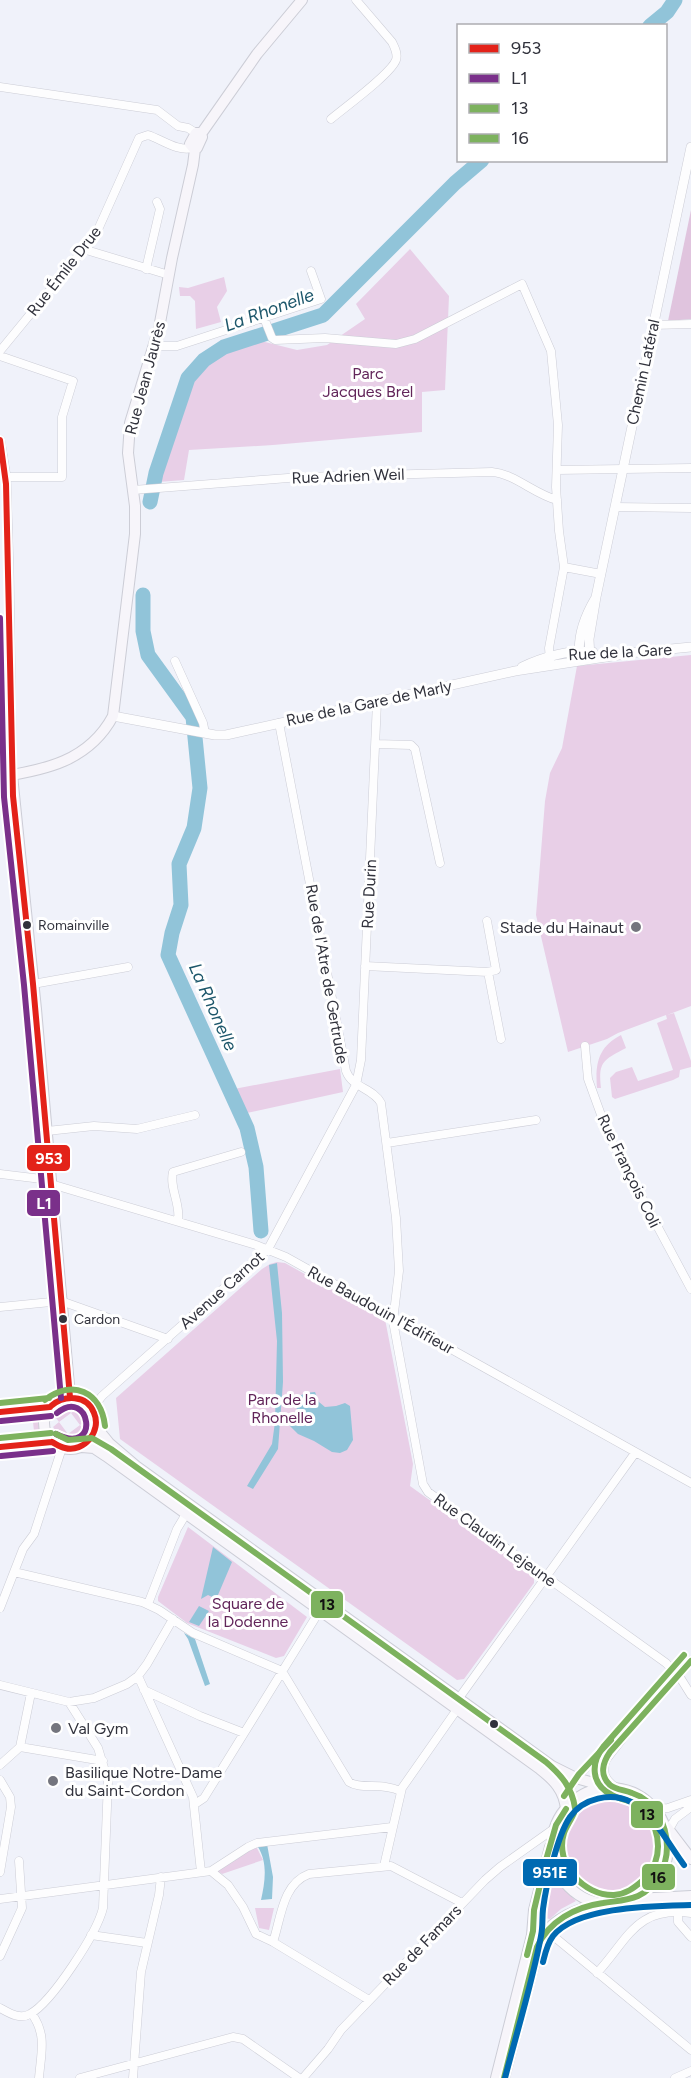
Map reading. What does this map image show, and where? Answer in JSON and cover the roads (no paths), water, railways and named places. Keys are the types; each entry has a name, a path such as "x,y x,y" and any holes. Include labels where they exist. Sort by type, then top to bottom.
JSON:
{"main road":[{"name":"Rue Jean Jaurès","path":"113,716 134,541 135,513 128,453 130,425 160,322 168,275 193,165 193,148 202,138 199,134 257,54 302,1"},
{"path":"0,777 42,770 71,757 93,742 108,726 113,716"},
{"path":"12,775 70,1397"},
{"path":"57,1445 47,1434 44,1425 45,1415 50,1407 59,1400 70,1397 82,1401 92,1409 95,1416 96,1427 90,1440 82,1447"},
{"path":"0,1412 50,1407"},
{"path":"96,1427 106,1441 135,1466 368,1643 552,1766 576,1778 636,1794 657,1813 667,1832 691,1859"},
{"path":"0,1448 57,1445 71,1449 94,1448 186,1514 322,1606"},
{"path":"458,1703 552,1778 564,1796 566,1809"},
{"path":"496,2078 532,1935 535,1905 554,1833 566,1809 578,1798 587,1793 613,1788"},
{"path":"630,1900 647,1890 660,1874 667,1856 667,1832"},
{"path":"554,1833 554,1860 565,1881 583,1897 604,1903 617,1903 691,1896"},
{"path":"504,2078 537,1947 546,1930 567,1915 604,1903"}],"street":[{"path":"331,119 387,72 396,58 392,42 357,0"},
{"path":"0,87 157,110 178,126 199,134"},
{"name":"Rue Émile Drue","path":"0,351 98,230 139,138 148,135 179,147 193,148"},
{"name":"Chemin Latéral","path":"585,656 586,615 596,597 691,147"},
{"path":"146,269 160,209 157,201"},
{"path":"83,249 168,275"},
{"path":"154,346 177,346 265,322 321,299 311,270"},
{"name":"Rue de la Gare","path":"265,322 275,340 325,338 403,344 522,284 547,339 552,357 558,425 557,500 564,567 549,648 550,661"},
{"path":"653,325 691,324"},
{"path":"0,356 73,381 62,417 62,477 6,477"},
{"path":"0,440 6,477 11,625 12,775"},
{"path":"557,470 691,468"},
{"name":"Rue Adrien Weil","path":"133,490 301,477 492,472 504,475 537,493 557,500"},
{"path":"615,507 691,508"},
{"path":"564,567 601,574"},
{"name":"Rue de la Gare","path":"515,671 538,660 550,661 691,647"},
{"path":"175,661 203,723 203,733"},
{"name":"Rue de la Gare de Marly","path":"113,716 203,733 226,735 515,671"},
{"name":"Rue Durin","path":"356,1085 361,1060 377,702"},
{"name":"Rue de l'Atre de Gertrude","path":"279,723 345,1068 349,1079 380,1101 396,1212 399,1265 392,1316"},
{"path":"376,744 411,745 415,749 440,862"},
{"path":"365,966 488,972 496,970 487,921"},
{"path":"33,984 128,967"},
{"path":"488,972 501,1039"},
{"name":"Rue François Coli","path":"585,1046 588,1079 608,1134 691,1289"},
{"name":"Avenue Carnot","path":"92,1409 102,1396 268,1249 356,1085"},
{"path":"47,1131 94,1126 137,1129 195,1115"},
{"path":"387,1143 536,1120"},
{"path":"178,1221 180,1209 172,1178 173,1172 241,1152"},
{"name":"Rue Baudouin l'Édifieur","path":"0,1174 51,1182 268,1249 286,1257 691,1484"},
{"path":"0,1307 61,1301 168,1339"},
{"name":"Rue Claudin Lejeune","path":"392,1316 424,1487 666,1663 678,1675 691,1695"},
{"path":"0,1608 23,1549 34,1534 57,1445"},
{"path":"384,1866 400,1791 458,1703 635,1453"},
{"path":"148,1604 177,1529 186,1514"},
{"path":"14,1572 148,1604 193,1633 282,1671 349,1782 356,1786 388,1786 400,1791"},
{"path":"195,1804 204,1798 322,1606"},
{"path":"0,1685 69,1702 93,1698 128,1684 138,1676 172,1619"},
{"path":"564,1796 576,1778 691,1661"},
{"path":"138,1676 195,1804 201,1872"},
{"path":"144,1690 244,1733"},
{"path":"0,1765 20,1747 31,1693"},
{"path":"0,2008 13,2015 32,2014 65,1976 102,1914 109,1794 103,1761 95,1742 69,1702"},
{"path":"613,1788 605,1777 604,1762 642,1713"},
{"path":"20,1747 103,1761"},
{"path":"0,1780 10,1797 12,1807 0,1872"},
{"path":"657,1813 691,1800"},
{"path":"667,1832 678,1816 691,1807"},
{"path":"0,1899 211,1871 257,1843 392,1827"},
{"name":"Rue de Famars","path":"301,2078 369,2000 462,1903 500,1867 554,1833"},
{"path":"0,1956 20,1916 22,1896 19,1861"},
{"path":"273,1942 287,1893 309,1874 384,1866 397,1868 462,1903"},
{"path":"211,1871 224,1880 240,1903 253,1931 369,2000"},
{"path":"133,2078 141,1972 160,1891 161,1877"},
{"path":"678,1912 678,1922 691,1937"},
{"path":"597,1973 643,1920 655,1914 691,1913"},
{"path":"546,1930 691,2050"},
{"path":"91,1935 147,1943"},
{"path":"32,2014 42,2034 39,2078"},
{"path":"80,2078 227,2037 237,2037 301,2078"},
{"path":"675,2078 691,2071"}],"water":[{"path":"277,1263 282,1313 283,1382 278,1449 253,1489 247,1486 272,1444 275,1422 277,1341 269,1265"},
{"path":"315,1392 319,1402 325,1407 345,1403 350,1406 353,1440 347,1450 340,1453 332,1452 298,1434 288,1424 296,1415 298,1397 305,1393"},
{"path":"213,1547 232,1562 215,1602 214,1598 208,1595 201,1599"},
{"path":"199,1606 209,1611 199,1626 189,1622"},
{"path":"184,1633 195,1639 210,1684 205,1686"},
{"path":"267,1844 273,1877 272,1899 261,1900 264,1866 258,1847"}],"waterway":[{"name":"La Rhonelle","path":"652,24 667,12 675,0"},
{"name":"La Rhonelle","path":"150,502 156,473 188,378 204,360 224,347 323,315 455,183 480,162"},
{"name":"La Rhonelle","path":"143,595 143,631 148,655 193,717 200,788 194,828 179,864 181,905 168,955 247,1128 256,1167 261,1231"}],"place":[{"name":"Romainville","path":"27,925"},
{"name":"Stade du Hainaut","path":"636,927"},
{"name":"Cardon","path":"63,1319"},
{"name":"Val Gym","path":"56,1728"},
{"name":"Basilique Notre-Dame du Saint-Cordon","path":"53,1781"}],"park label":[{"name":"Parc Jacques Brel","path":"368,382"},
{"name":"Parc de la Rhonelle","path":"282,1408"},
{"name":"Square de la Dodenne","path":"248,1612"}]}
